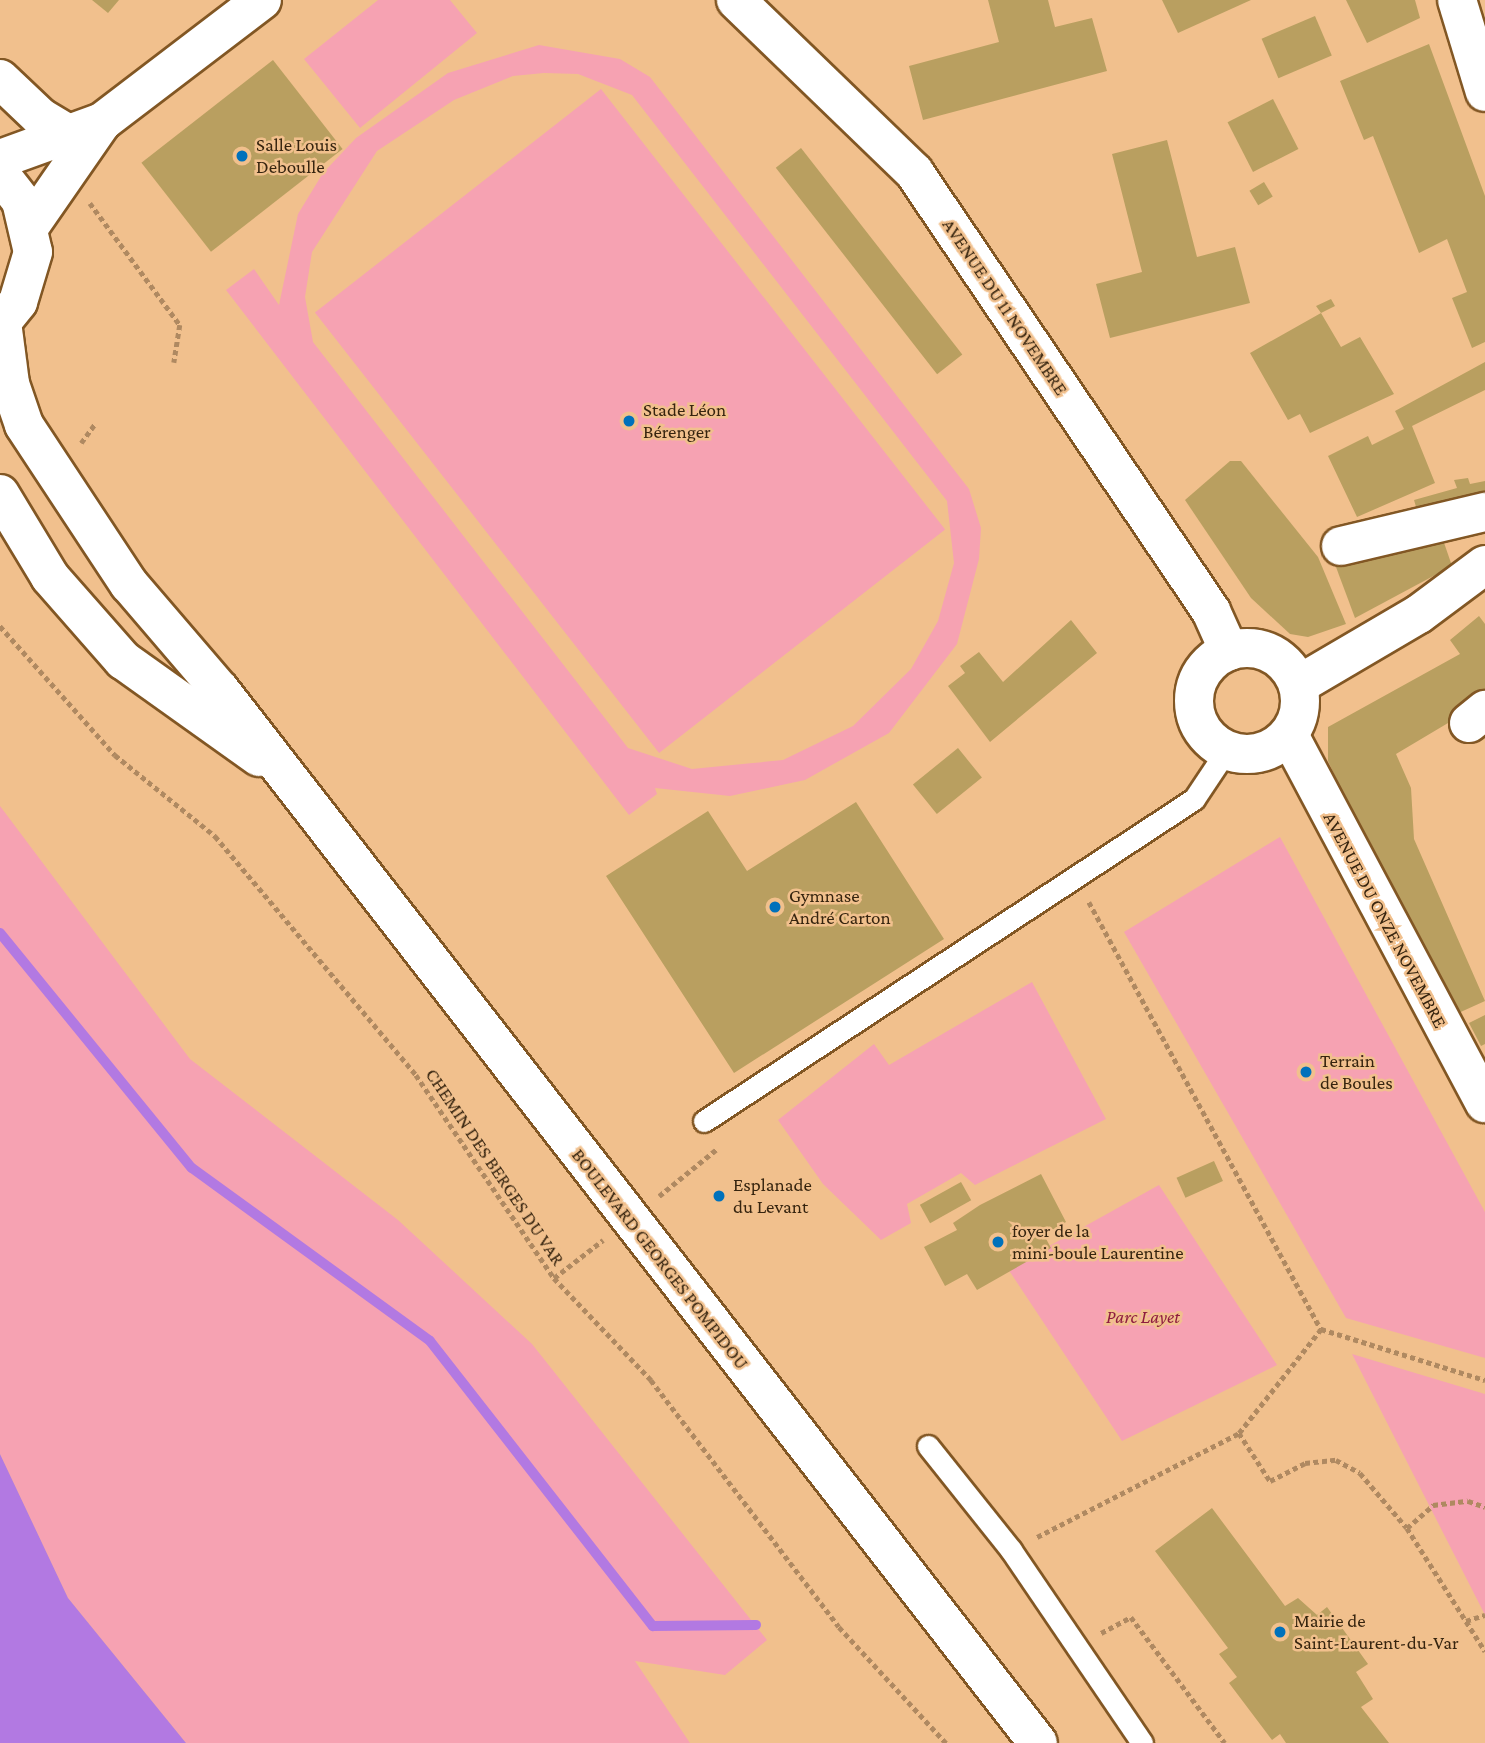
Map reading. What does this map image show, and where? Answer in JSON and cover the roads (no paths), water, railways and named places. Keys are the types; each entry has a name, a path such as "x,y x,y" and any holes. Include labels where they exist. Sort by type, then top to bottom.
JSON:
{"main road":[{"path":"0,159 87,129 262,0"},
{"name":"AVENUE DU 11 NOVEMBRE","path":"736,0 914,172 1211,611 1229,651"},
{"path":"1457,0 1485,92"},
{"path":"0,79 40,117 87,129"},
{"path":"1,323 28,277 30,226 87,129"},
{"path":"0,174 30,226"},
{"name":"BOULEVARD GEORGES POMPIDOU","path":"1,323 10,384 49,469 129,584 284,773 1038,1743"},
{"name":"BOULEVARD GEORGES POMPIDOU","path":"0,494 50,577 123,660 284,773"},
{"path":"1341,546 1485,512"},
{"path":"1298,685 1419,614 1485,565"},
{"path":"1229,651 1270,653 1298,685 1300,711 1289,735 1265,752 1227,751 1202,731 1193,701 1203,670 1229,651"},
{"name":"AVENUE DU ONZE NOVEMBRE","path":"1289,735 1485,1103"}],"lane":[{"path":"704,1121 1095,859 1194,799 1227,751"},
{"path":"928,1446 1011,1550 1142,1743"}],"waterway":[{"path":"0,933 192,1168 430,1341 653,1626 756,1625"}],"place":[{"name":"Salle Louis Deboulle","path":"242,156"},
{"name":"Stade Léon Bérenger","path":"629,421"},
{"name":"Gymnase André Carton","path":"775,907"},
{"name":"Terrain de Boules","path":"1306,1072"},
{"name":"Esplanade du Levant","path":"719,1196"},
{"name":"foyer de la mini-boule Laurentine","path":"998,1242"},
{"name":"Mairie de Saint-Laurent-du-Var","path":"1280,1632"}],"park label":[{"name":"Parc Layet","path":"1143,1317"}]}
